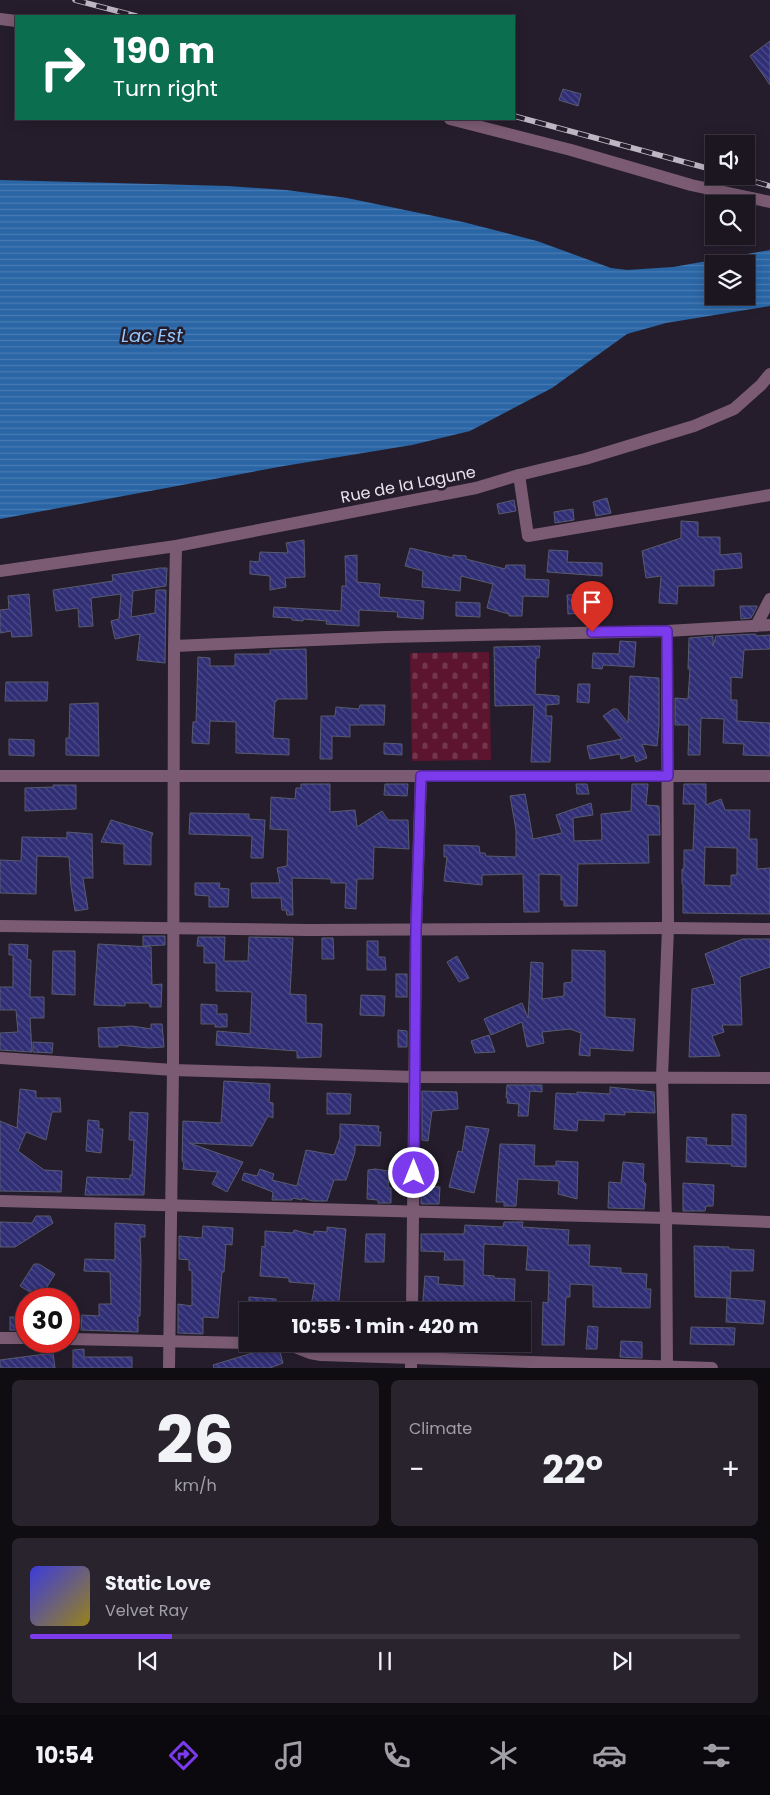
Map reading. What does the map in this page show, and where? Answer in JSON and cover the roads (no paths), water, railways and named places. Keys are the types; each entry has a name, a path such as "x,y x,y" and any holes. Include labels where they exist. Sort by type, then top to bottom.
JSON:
{"street":[{"path":"0,19 15,21"},
{"path":"454,120 571,150 691,185 770,202"},
{"name":"Rue de la Lagune","path":"0,571 176,546 476,488 519,475 585,460 694,426 734,409 761,385 770,374"},
{"path":"519,475 528,536 770,495"},
{"path":"169,1368 176,546"},
{"path":"756,626 770,599"},
{"path":"174,646 386,637 667,631 770,625"},
{"path":"667,631 668,928 662,1077 666,1218 667,1367"},
{"path":"0,776 770,776"},
{"path":"412,1302 416,929 421,776"},
{"path":"0,926 770,929"},
{"path":"0,1058 173,1070 414,1076 770,1078"},
{"path":"0,1201 770,1222"},
{"path":"0,1338 15,1338"},
{"path":"80,1339 239,1343"},
{"path":"307,1352 321,1355 411,1363 712,1368"}],"water":[{"name":"Lac Est","path":"0,180 228,186 286,190 347,198 463,222 537,241 611,268 627,270 673,267 705,261 705,305 755,305 755,255 741,255 770,250 770,306 666,323 627,334 552,388 470,431 412,445 284,466 0,519"}],"railway":[{"path":"75,0 132,15"},
{"path":"515,116 705,168"},
{"path":"755,182 770,186"}]}
